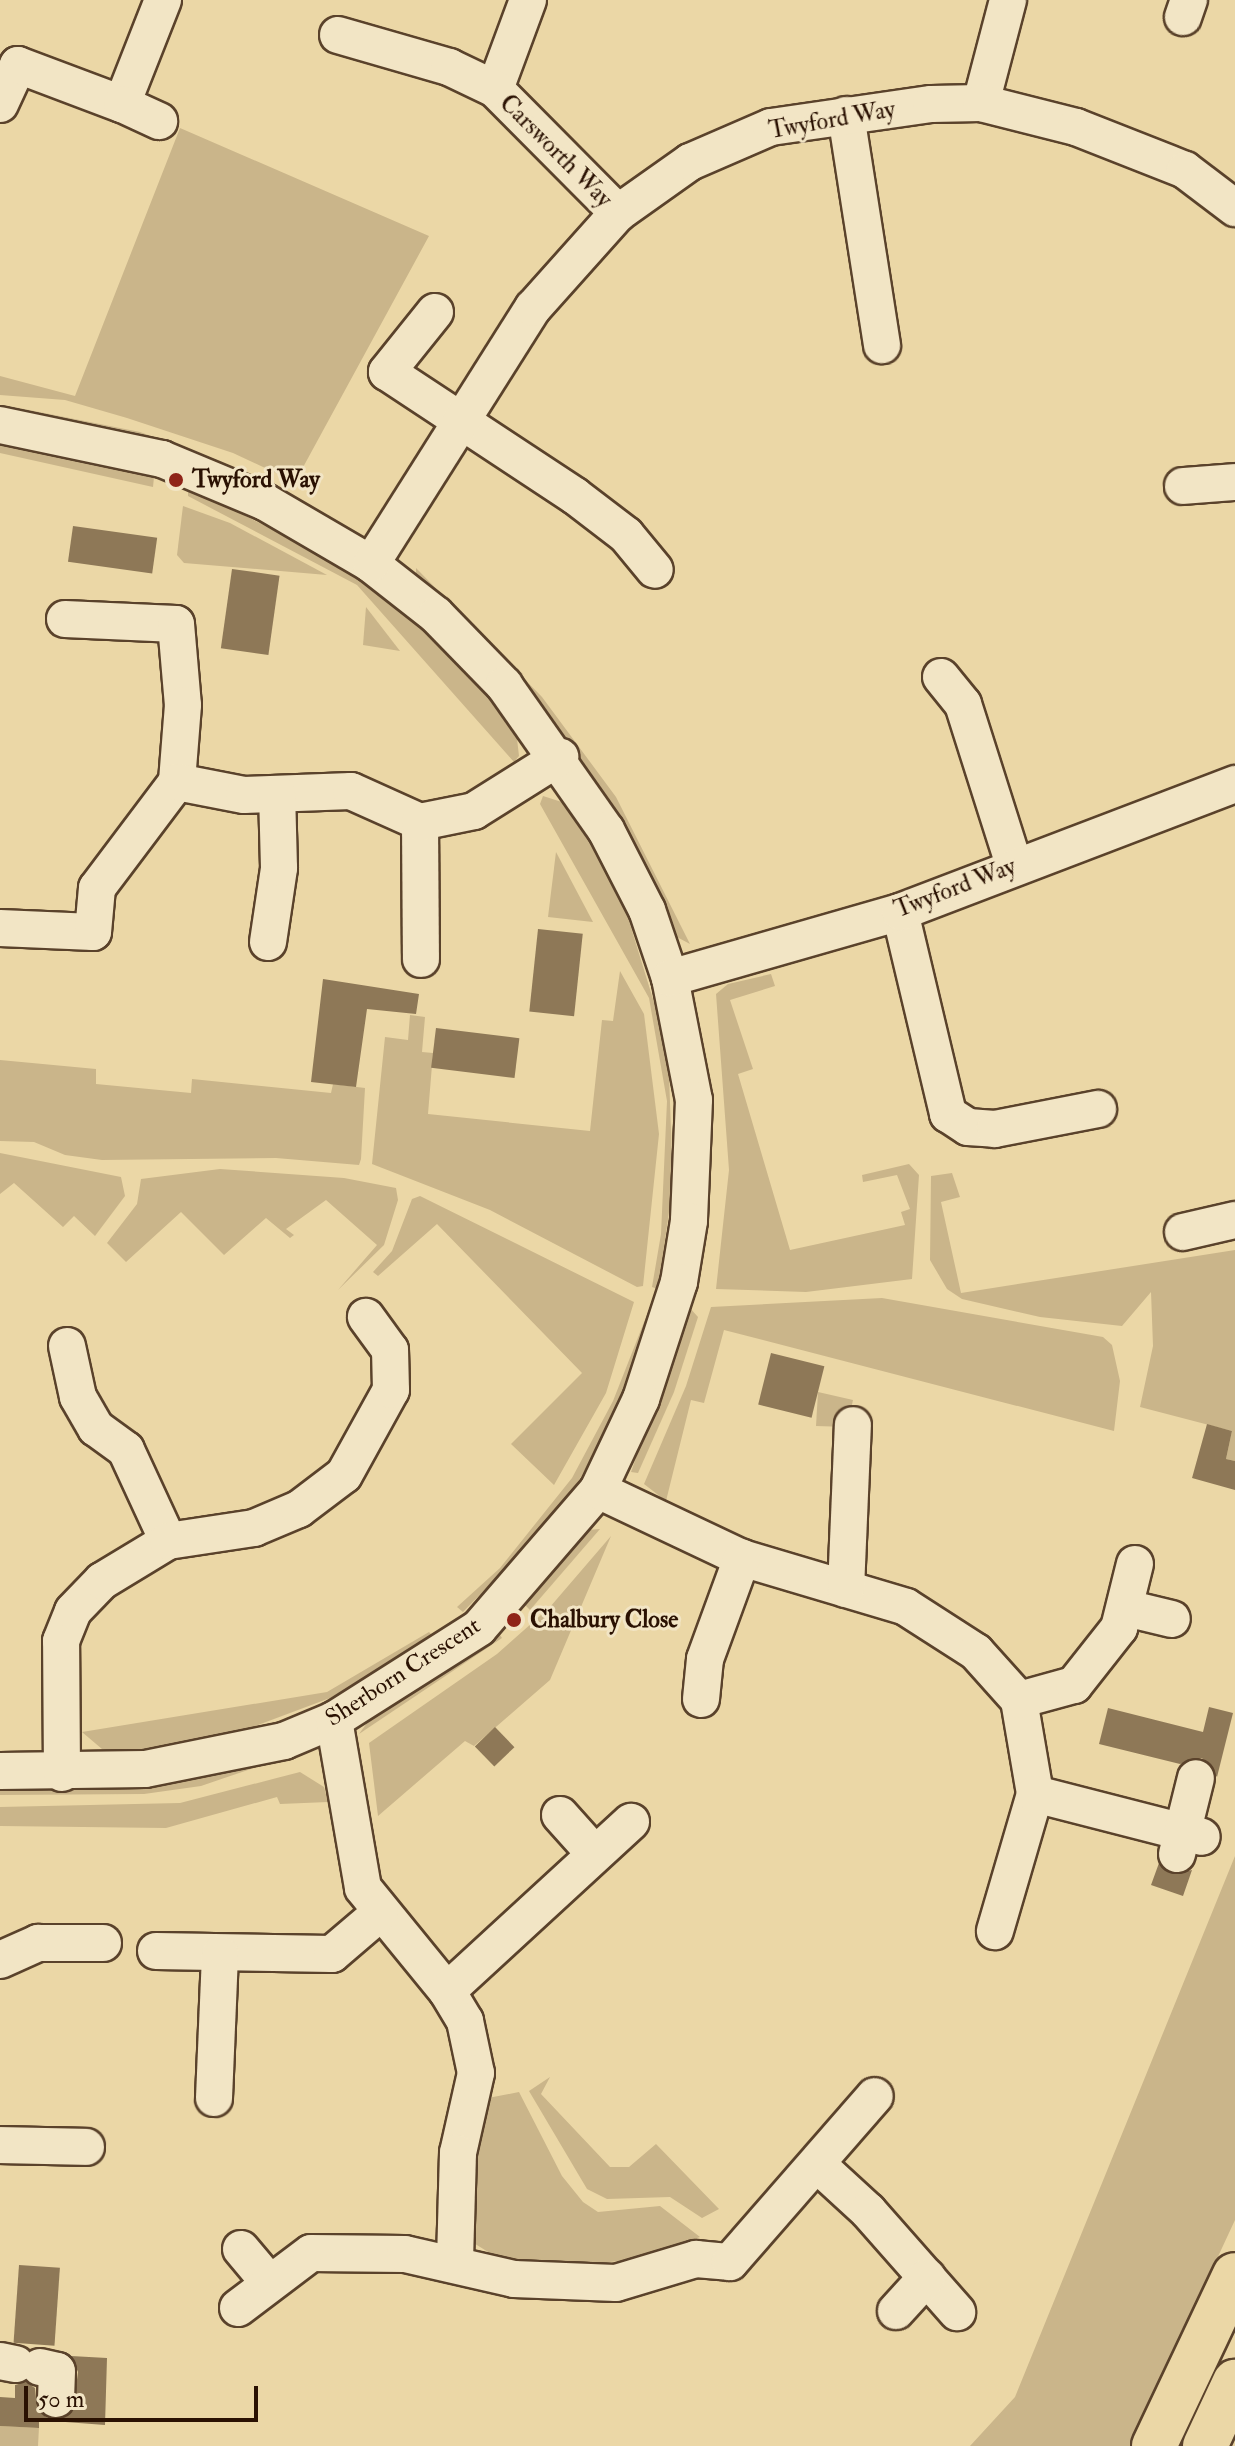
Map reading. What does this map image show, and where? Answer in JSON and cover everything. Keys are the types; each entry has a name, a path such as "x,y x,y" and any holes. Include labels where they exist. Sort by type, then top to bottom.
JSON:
{"highway":[{"path":"1154,2446 1235,2275"},
{"path":"1205,2446 1235,2382"}],"street":[{"path":"122,104 163,0"},
{"name":"Carsworth Way","path":"495,89 528,0"},
{"path":"981,103 1008,0"},
{"name":"Carsworth Way","path":"338,35 409,56 495,89 618,213"},
{"path":"0,104 9,61 159,121"},
{"name":"Twyford Way","path":"371,564 464,425 533,308 618,213 690,162 771,127 846,115 981,103 1076,127 1185,170 1235,208"},
{"path":"846,115 882,345"},
{"path":"435,312 387,372 585,504 626,535 655,570"},
{"name":"Sherborn Crescent","path":"0,425 162,459 265,502 371,564 436,615 560,757 640,897 670,978 694,1100 689,1221 660,1344 598,1490 479,1628 334,1720 220,1756 62,1773 0,1771"},
{"path":"1183,486 1235,482"},
{"path":"0,928 93,932 97,888 177,782 183,705 176,624 65,619"},
{"path":"941,677 963,704 1014,865"},
{"path":"177,782 244,795 351,791 420,822 474,811 560,757"},
{"name":"Twyford Way","path":"670,978 900,912 1014,865 1235,784"},
{"path":"268,942 279,868 277,794"},
{"path":"420,822 421,959"},
{"path":"900,912 948,1114 968,1127 1009,1128 1098,1109"},
{"path":"1183,1232 1235,1220"},
{"path":"62,1773 61,1641 73,1611 102,1581 168,1541 254,1528 299,1509 344,1475 391,1390 390,1350 366,1317"},
{"path":"67,1346 78,1397 96,1428 126,1450 168,1541"},
{"path":"846,1589 853,1425"},
{"path":"598,1490 742,1558 906,1607 945,1628 1019,1700 1035,1794 995,1931"},
{"path":"701,1699 705,1659 742,1558"},
{"path":"1019,1700 1074,1685 1119,1628 1135,1564"},
{"path":"1126,1608 1172,1619"},
{"path":"334,1720 363,1888 380,1913 447,1991 465,2021 476,2073 458,2153 455,2262"},
{"path":"1035,1794 1187,1841 1196,1778"},
{"path":"560,1815 595,1854"},
{"path":"447,1991 631,1822"},
{"path":"156,1951 332,1954 380,1913"},
{"path":"2,1960 38,1943 103,1943"},
{"path":"214,2098 220,1954"},
{"path":"238,2308 267,2280 311,2253 405,2254 455,2262 514,2279 616,2283 696,2259 730,2262 770,2210 819,2166 875,2096"},
{"path":"0,2145 86,2147"},
{"path":"819,2166 957,2312"},
{"path":"241,2249 267,2280"},
{"path":"896,2311 927,2277"},
{"path":"19,2364 57,2371 56,2399"}],"shaded area":[{"path":"180,128 429,236 295,482 233,453 127,418 65,400 0,395 0,376 75,396"},
{"path":"9,406 140,432 228,464 140,435"},
{"path":"0,441 154,477 153,487 0,453"},
{"path":"188,486 327,558 401,611 446,649 503,712 516,730 519,756 514,762 357,585 188,496"},
{"path":"183,506 230,523 327,575 184,563 177,555"},
{"path":"416,568 542,697 616,797 690,944 675,936 610,801 538,703 416,577"},
{"path":"366,607 400,651 363,645"},
{"path":"543,796 568,804 579,816 621,895 668,1048 673,1184 658,1289 652,1287 661,1234 667,1101 649,998 540,804"},
{"path":"556,852 593,922 548,917"},
{"path":"620,971 644,1014 659,1134 643,1286 637,1287 490,1210 372,1164 385,1037 408,1040 410,1015 425,1017 422,1052 433,1053 428,1114 590,1131 602,1020 613,1021"},
{"path":"771,974 775,986 730,1000 753,1069 738,1074 790,1250 905,1225 901,1212 910,1209 897,1175 863,1182 862,1175 909,1164 919,1175 912,1279 806,1292 716,1289 729,1170 716,994 728,984"},
{"path":"0,1060 96,1069 96,1084 191,1093 192,1079 331,1093 333,1084 365,1088 361,1159 359,1165 276,1158 102,1160 65,1155 34,1142 0,1141"},
{"path":"0,1153 121,1177 125,1196 95,1236 74,1216 63,1227 14,1183 0,1194"},
{"path":"220,1169 344,1178 396,1188 398,1200 384,1245 338,1290 377,1245 326,1200 286,1229 294,1235 290,1238 266,1218 224,1255 181,1212 126,1262 107,1243 137,1204 141,1179"},
{"path":"952,1173 960,1197 941,1202 961,1293 1235,1250 1235,1461 1226,1459 1232,1431 1140,1407 1153,1346 1151,1292 1122,1326 1040,1317 962,1299 947,1289 930,1260 931,1176"},
{"path":"420,1196 634,1302 606,1393 554,1485 511,1444 582,1373 437,1224 378,1276 373,1272 392,1251 412,1199"},
{"path":"882,1298 1103,1337 1112,1345 1120,1381 1114,1431 724,1330 704,1403 691,1400 666,1501 644,1484 686,1386 711,1307"},
{"path":"689,1307 698,1317 674,1392 638,1473 631,1472"},
{"path":"648,1312 652,1315 621,1403 581,1477 544,1529 463,1612 457,1607 500,1568 572,1478 613,1401"},
{"path":"818,1392 853,1400 847,1427 816,1426"},
{"path":"600,1529 530,1610 524,1604 587,1530"},
{"path":"611,1536 550,1680 474,1746 465,1741 378,1816 369,1743 497,1654 550,1607"},
{"path":"496,1629 502,1638 359,1734 375,1712"},
{"path":"429,1632 435,1638 330,1698 247,1729 121,1754 102,1749 82,1732 327,1692"},
{"path":"309,1749 201,1786 144,1794 0,1795 0,1786 69,1789 199,1777"},
{"path":"300,1772 324,1787 328,1802 280,1804 277,1797 166,1828 0,1826 0,1807 180,1803"},
{"path":"1235,1856 1235,2220 1130,2446 970,2446 1015,2397"},
{"path":"550,2077 541,2094 610,2167 629,2167 656,2144 719,2209 702,2218 670,2197 607,2199 587,2189 529,2091"},
{"path":"519,2092 562,2176 583,2202 598,2212 660,2206 700,2237 635,2259 576,2266 506,2263 472,2242 474,2167 488,2098"},
{"path":"0,2426 39,2428 38,2446 0,2446"}],"building":[{"path":"73,526 157,538 152,573 68,562"},
{"path":"232,569 280,576 268,655 221,648"},
{"path":"538,929 583,934 574,1016 529,1012"},
{"path":"323,979 419,994 416,1014 367,1009 356,1087 311,1082"},
{"path":"436,1028 519,1038 514,1078 431,1068"},
{"path":"771,1353 824,1366 812,1418 758,1404"},
{"path":"1207,1424 1232,1431 1226,1459 1235,1461 1235,1490 1192,1478"},
{"path":"1209,1707 1233,1713 1217,1777 1202,1758 1180,1764 1099,1744 1108,1708 1203,1732"},
{"path":"495,1727 514,1747 494,1767 475,1746"},
{"path":"1159,1863 1173,1874 1192,1870 1183,1896 1151,1885"},
{"path":"19,2265 60,2268 54,2346 14,2343"},
{"path":"71,2356 107,2358 105,2425 39,2420 39,2428 0,2426 0,2397 15,2398 15,2385 26,2382 35,2388 37,2408 46,2417 56,2420 73,2411 78,2372"}],"place":[{"name":"Twyford Way","path":"176,480"},
{"name":"Chalbury Close","path":"514,1620"}]}
